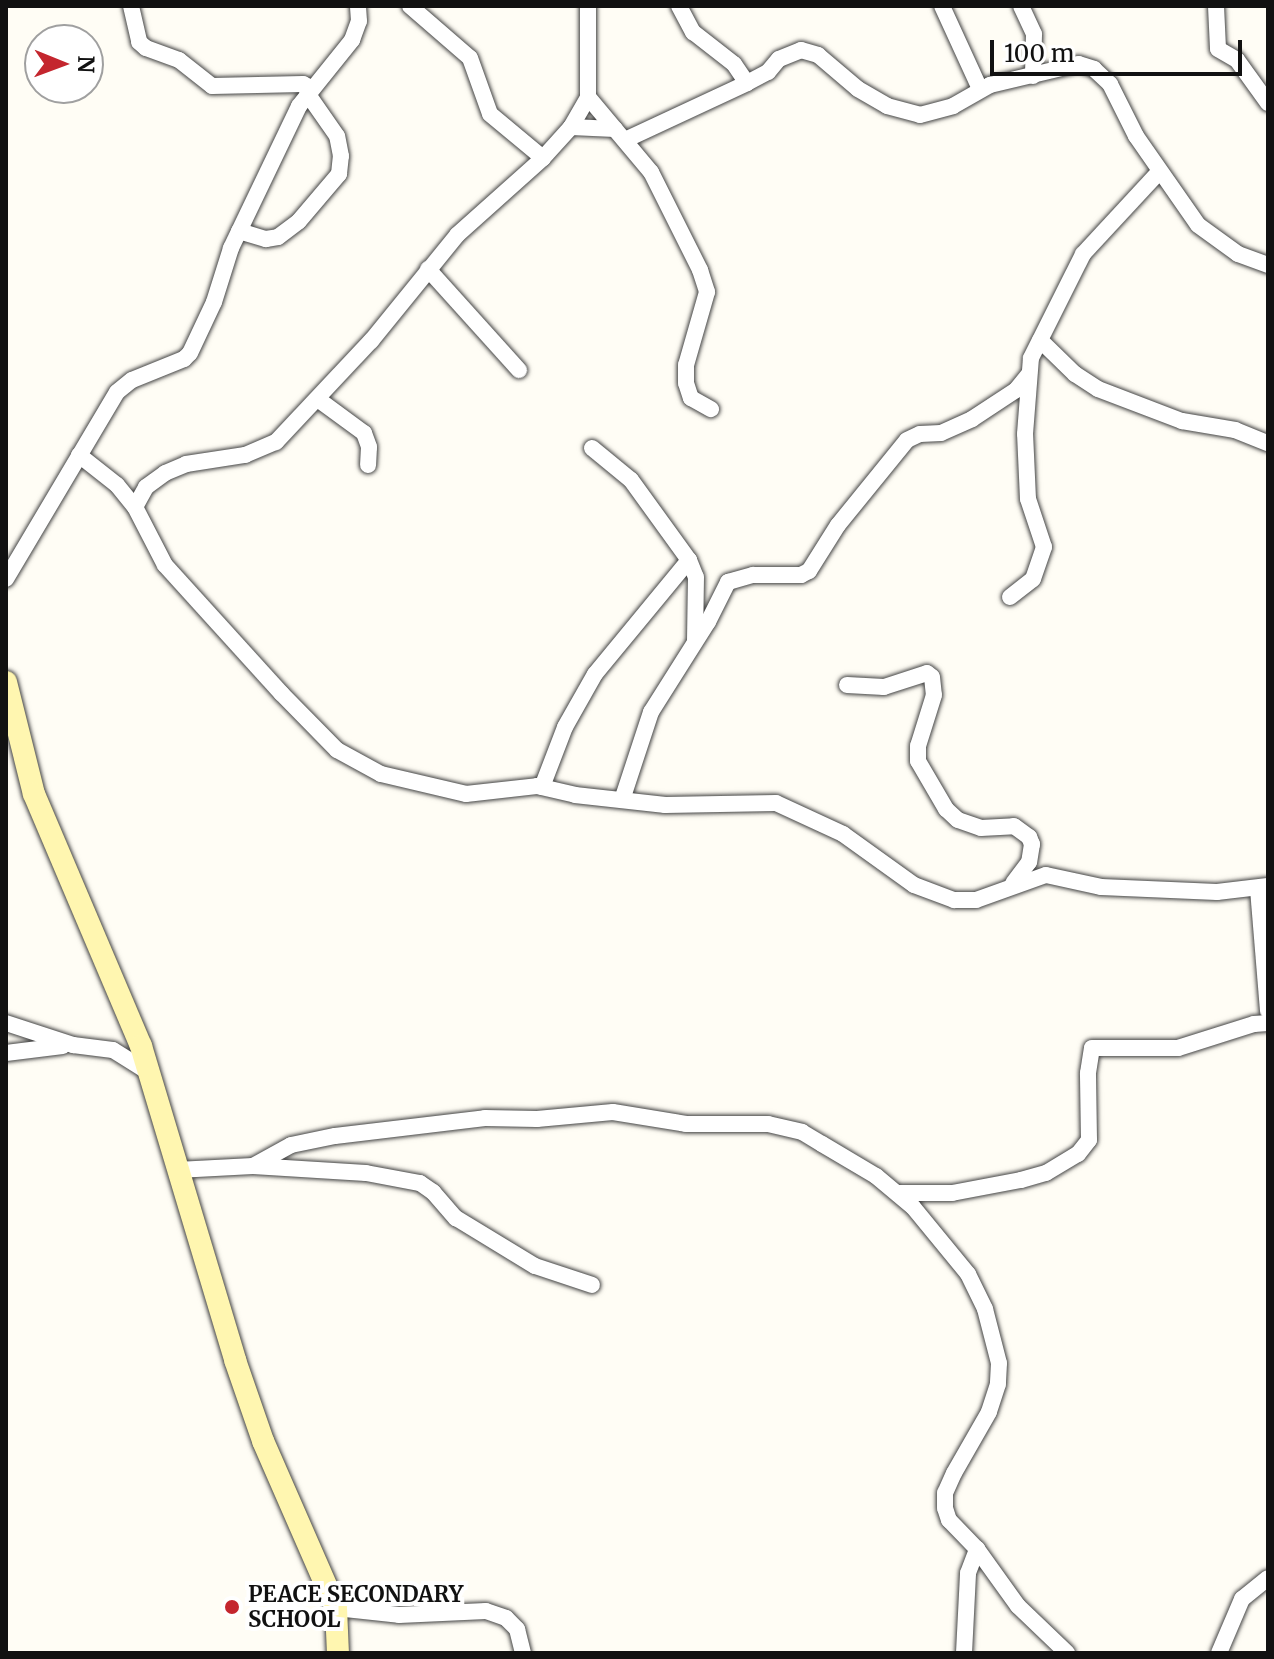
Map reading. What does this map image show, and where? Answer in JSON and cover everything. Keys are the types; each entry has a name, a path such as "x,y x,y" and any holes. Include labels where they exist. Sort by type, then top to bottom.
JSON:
{"street":[{"path":"131,6 139,42 179,60 212,86 303,84 337,136 341,156 339,174 299,221 278,237 266,239 239,231"},
{"path":"6,579 117,392 132,380 184,359 190,353 214,302 239,231 309,91 352,40 359,21 358,6"},
{"path":"410,6 470,58 490,114 543,158"},
{"path":"135,507 146,487 165,473 186,464 245,455 276,442 319,400 457,235 543,158 571,127 588,97 588,6"},
{"path":"679,6 693,32 734,64 747,83"},
{"path":"942,6 980,89"},
{"path":"1021,6 1034,34 1033,76"},
{"path":"1216,6 1218,49 1237,60 1268,103"},
{"path":"571,127 620,135 747,83 768,72 779,59 801,50 818,55 858,89 908,114 920,115 953,106 980,89 1079,64 1102,75 1159,172 1198,225 1238,254 1268,265"},
{"path":"588,97 651,172 700,270 707,292 686,365 686,383 691,398 711,409"},
{"path":"1010,597 1033,579 1044,547 1028,499 1025,434 1031,358 1083,254 1159,172"},
{"path":"428,269 519,370"},
{"path":"1040,340 1075,374 1098,389 1182,421 1235,430 1268,443"},
{"path":"622,800 651,712 728,582 753,575 801,575 809,571 820,559 838,525 907,440 920,434 941,433 972,419 1016,390 1029,374"},
{"path":"319,400 364,433 368,441 368,465"},
{"path":"592,448 631,480 689,560 696,577 695,642"},
{"path":"79,455 117,485 135,507 165,565 337,750 381,774 456,793 542,787 690,807 756,800 776,803 843,834 896,873 934,895 976,900 1046,875 1101,887 1217,892 1263,888 1268,1011"},
{"path":"542,787 565,727 595,674 689,560"},
{"path":"847,685 884,687 927,673 932,677 934,695 922,732 918,761 946,809 958,820 981,828 1014,826 1029,837 1032,844 1029,862 1009,887"},
{"path":"6,682 34,794 81,898 148,1072 263,1441 336,1608 338,1653"},
{"path":"6,1023 73,1045 113,1050 148,1072"},
{"path":"898,1193 952,1193 1021,1180 1046,1173 1078,1154 1089,1140 1088,1085 1092,1048 1178,1048 1254,1024 1268,1023"},
{"path":"6,1053 73,1045"},
{"path":"253,1166 291,1145 335,1136 485,1118 537,1119 613,1112 686,1124 768,1124 802,1132 898,1193 968,1274 995,1337 998,1384 989,1412 945,1493 949,1520 977,1549 1018,1606 1067,1653"},
{"path":"177,1170 253,1166 366,1173 420,1183 456,1218 523,1259 592,1285"},
{"path":"964,1653 968,1573 977,1549"},
{"path":"1219,1653 1242,1599 1268,1578"},
{"path":"336,1608 399,1615 486,1611 506,1618 517,1629 523,1653"}],"place":[{"name":"PEACE SECONDARY SCHOOL","path":"232,1607"}]}
